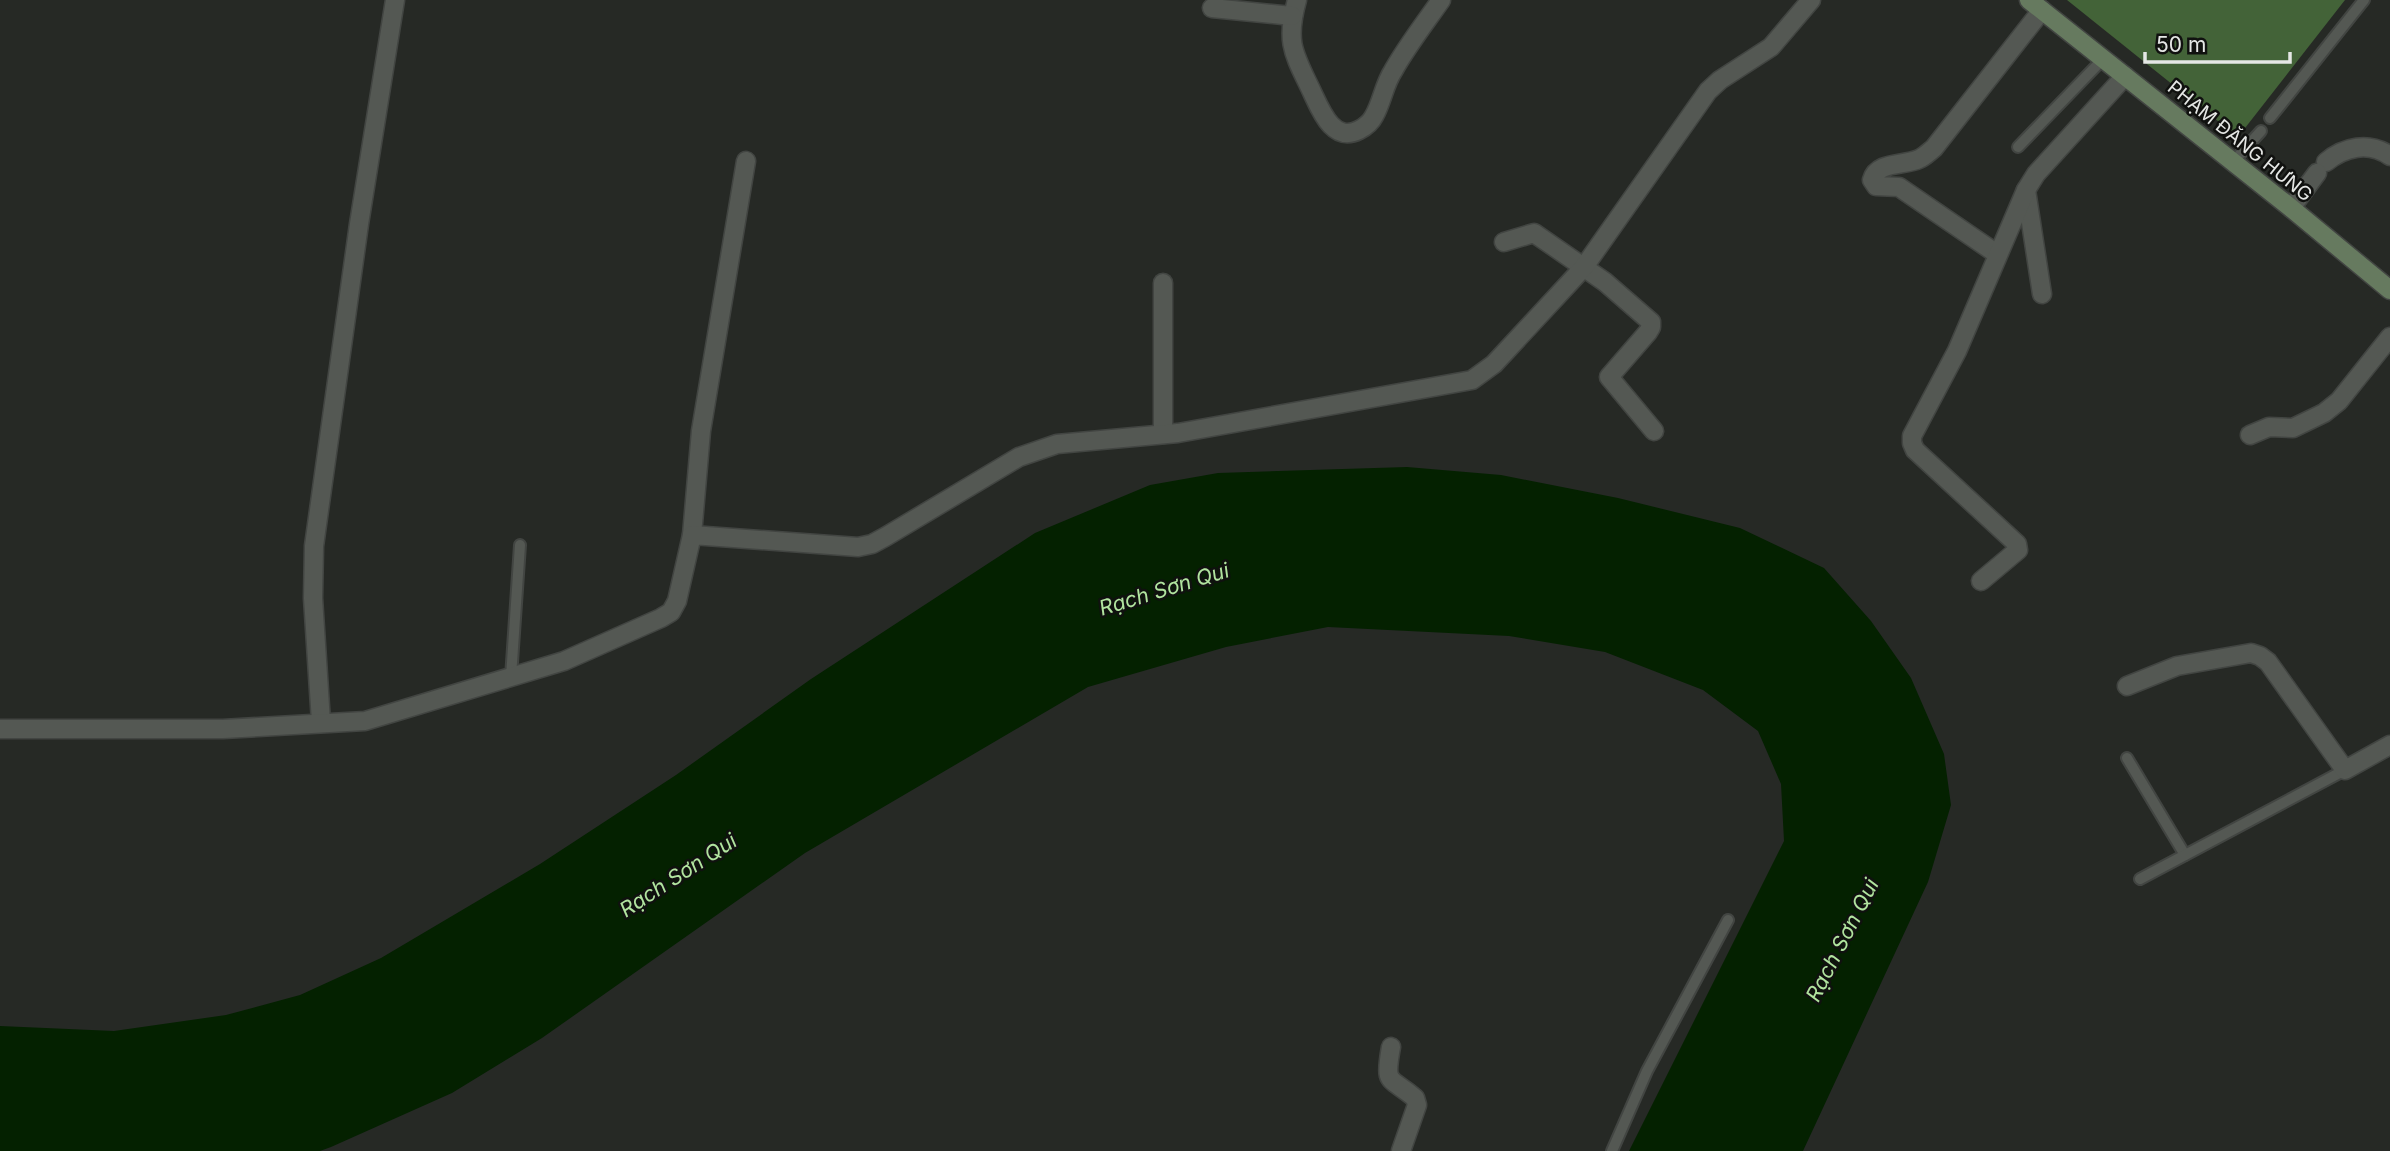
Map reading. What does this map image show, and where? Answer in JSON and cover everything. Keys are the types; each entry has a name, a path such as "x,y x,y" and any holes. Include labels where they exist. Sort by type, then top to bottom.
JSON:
{"street":[{"path":"321,722 313,598 314,546 359,224 395,0"},
{"path":"1212,8 1295,8 1291,43 1295,57 1330,125 1341,133 1351,134 1364,128 1374,117 1394,69 1441,0"},
{"path":"692,535 858,547 872,544 1037,449 1057,444 1163,434 1472,380 1494,365 1593,274 1708,91 1720,80 1771,47 1811,0"},
{"path":"1997,254 1899,187 1881,188 1872,180 1874,173 1881,168 1919,159 1934,148 2036,5"},
{"name":"PHẠM ĐĂNG HƯNG","path":"2036,5 2390,290"},
{"path":"1981,581 2018,550 2017,544 1915,450 1912,436 1957,351 2026,190 2036,174 2125,76"},
{"path":"2291,208 2321,167 2337,152 2352,148 2375,148 2390,156"},
{"path":"0,729 223,729 321,722 348,724 564,661 671,612 677,601 692,535 701,431 746,161"},
{"path":"2026,190 2042,293"},
{"path":"1504,242 1534,233 1593,274 1651,322 1648,332 1609,377 1654,431"},
{"path":"1163,283 1163,434"},
{"path":"2250,435 2270,427 2293,428 2324,413 2339,401 2390,337"},
{"path":"2127,686 2190,663 2251,653 2268,662 2345,770 2390,745"},
{"path":"1391,1047 1386,1071 1388,1077 1415,1098 1417,1105 1401,1151"}],"lane":[{"path":"2270,118 2364,0"},
{"path":"2018,147 2104,59"},
{"path":"2233,162 2261,131"},
{"path":"511,677 520,545"},
{"path":"2127,758 2185,855"},
{"path":"2140,879 2345,770"},
{"path":"1612,1151 1647,1071 1728,920"}],"water":[{"name":"Rạch Sơn Qui","path":"1407,467 1501,475 1618,498 1740,528 1824,568 1871,621 1911,678 1944,754 1951,805 1928,882 1803,1151 1629,1151 1784,841 1781,784 1758,731 1703,690 1605,652 1509,636 1328,627 1226,647 1088,687 805,853 542,1038 452,1093 331,1147 320,1151 0,1151 0,1026 114,1031 226,1015 300,995 381,958 540,864 676,775 811,679 1035,533 1150,485 1218,473"}],"building":[{"path":"2067,0 2345,0 2238,137"}]}
